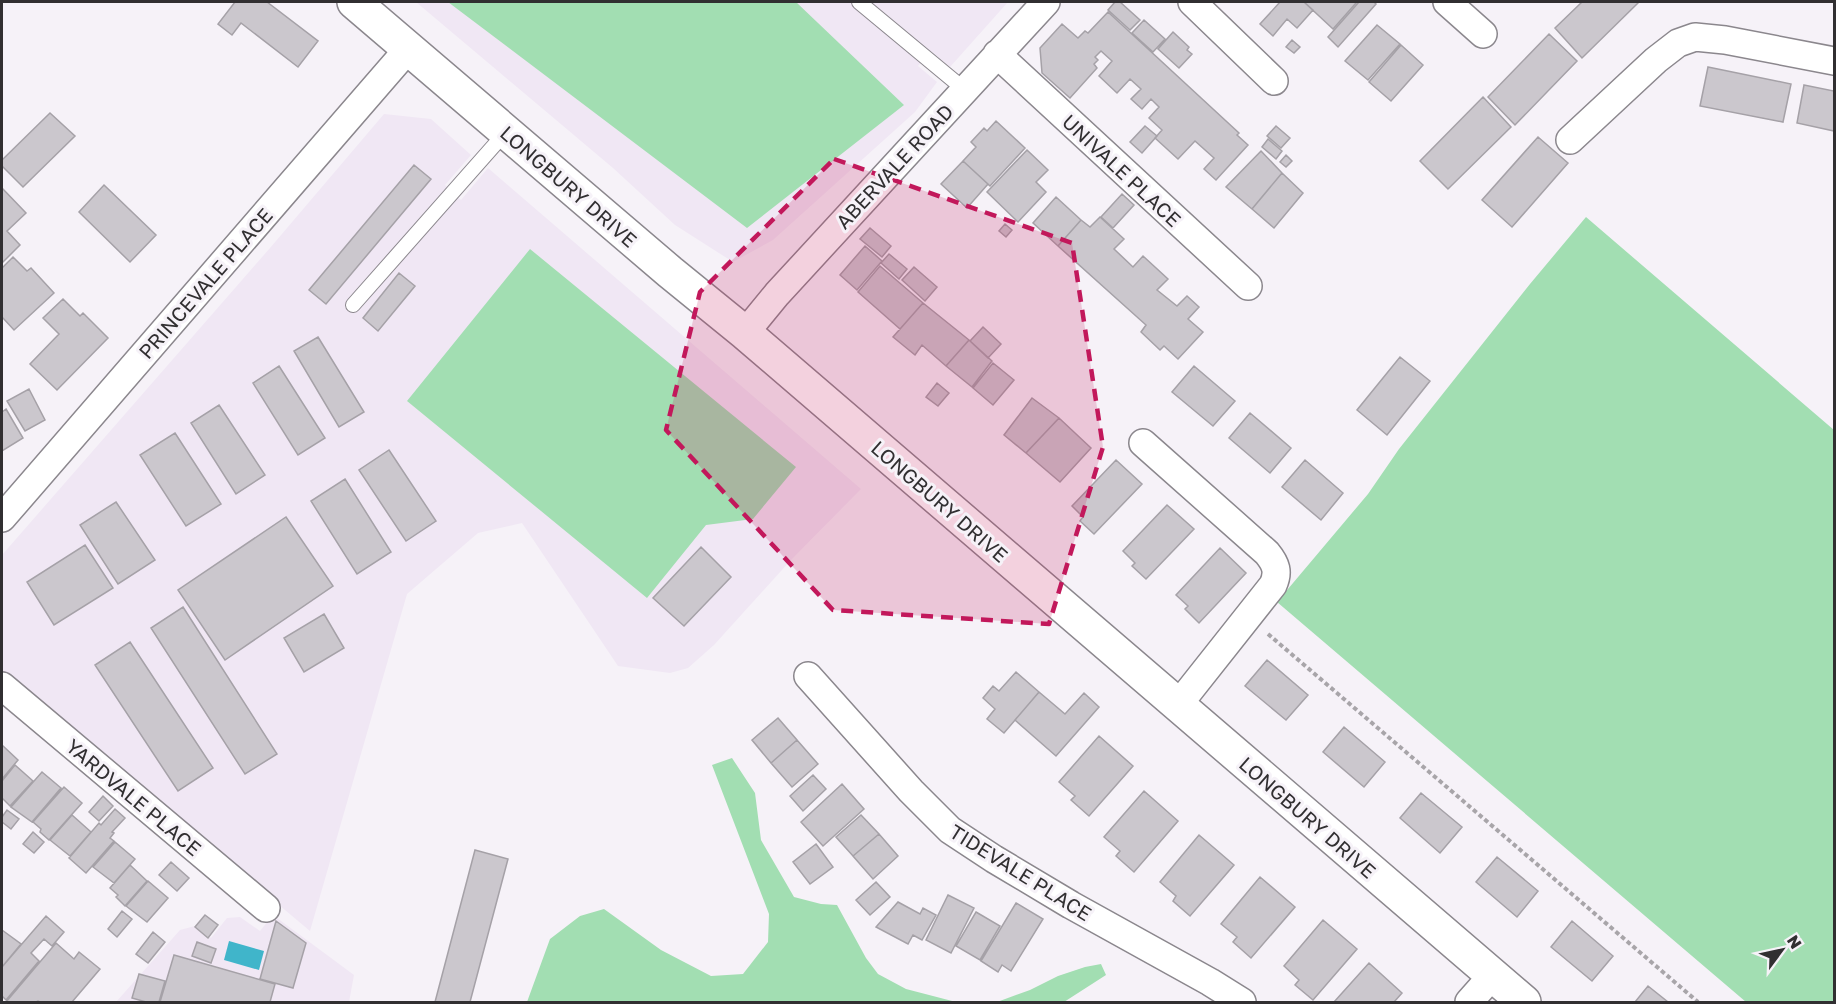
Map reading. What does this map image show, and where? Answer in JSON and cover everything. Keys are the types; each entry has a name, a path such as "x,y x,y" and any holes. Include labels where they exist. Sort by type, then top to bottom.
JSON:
{"street":[{"name":"LONGBURY DRIVE","path":"354,2 745,333 1524,1002"},
{"name":"ABERVALE ROAD","path":"745,333 777,294 1046,2"},
{"path":"1192,2 1274,81"},
{"path":"1447,2 1483,34"},
{"path":"1570,140 1656,60 1678,44 1695,37 1725,40 1834,61"},
{"name":"PRINCEVALE PLACE","path":"2,518 409,48"},
{"name":"UNIVALE PLACE","path":"997,54 1248,286"},
{"path":"1143,443 1267,553 1275,562 1277,575 1273,585 1178,705"},
{"name":"TIDEVALE PLACE","path":"808,676 911,791 950,830 1061,899 1242,1002"},
{"name":"YARDVALE PLACE","path":"2,686 266,908"},
{"path":"1469,1002 1492,976"}],"lane":[{"path":"860,2 964,90"},
{"path":"353,305 506,132"}],"path":[{"path":"1247,616 1698,1002"}],"highlighted area":[{"path":"834,159 1072,243 1103,447 1049,624 833,610 666,430 700,292"}],"shaded area":[{"path":"416,2 1008,2 950,67 931,51 918,66 937,82 915,112 773,240 733,262 675,225 613,168"},
{"path":"384,114 431,119 471,155 445,185 461,200 488,168 861,489 791,560 714,645 688,668 670,673 618,666 522,523 478,533 407,594 310,931 2,673 2,555"},
{"path":"273,915 354,975 349,1002 116,1002 180,930 195,926 211,938 227,918 240,917 260,931"}],"green space":[{"path":"448,2 796,2 904,105 747,228"},
{"path":"1586,217 1834,430 1834,1002 1746,1002 1277,602 1368,494 1399,449"},
{"path":"530,249 796,467 753,519 706,525 647,598 407,401"},
{"path":"732,758 755,793 761,840 794,897 821,904 837,905 866,958 878,974 906,989 956,1002 527,1002 550,939 580,916 604,909 661,950 711,976 743,974 768,942 769,914 712,765"},
{"path":"1101,964 1106,975 1064,1002 997,1002 1085,967"}],"water":[{"path":"229,941 264,951 259,970 224,960"}],"building":[{"path":"235,2 267,2 318,41 298,67 241,23 232,35 218,24"},
{"path":"1115,2 1120,2 1140,20 1130,30 1108,10"},
{"path":"1280,2 1304,2 1313,10 1297,28 1287,19 1273,36 1260,24"},
{"path":"1304,2 1354,2 1356,3 1333,29"},
{"path":"1359,2 1376,4 1338,47 1328,37"},
{"path":"1582,2 1639,2 1582,58 1555,28"},
{"path":"1108,12 1239,133 1237,135 1248,145 1216,180 1204,169 1214,158 1195,141 1178,159 1155,138 1162,130 1149,118 1159,107 1151,99 1142,109 1131,99 1141,89 1130,79 1117,93 1099,76 1112,61 1101,51 1095,57 1098,60 1094,64 1097,68 1070,98 1042,73 1040,48 1062,24 1078,38 1085,31 1088,33"},
{"path":"1144,20 1165,39 1153,52 1132,33"},
{"path":"1377,25 1400,44 1368,80 1345,61"},
{"path":"1173,32 1189,47 1187,50 1192,54 1179,68 1158,49"},
{"path":"1549,34 1577,61 1515,125 1488,97"},
{"path":"1292,40 1300,47 1294,53 1286,47"},
{"path":"1401,45 1423,65 1391,101 1369,82"},
{"path":"1708,67 1791,84 1783,122 1700,106"},
{"path":"1804,85 1834,91 1834,131 1797,123"},
{"path":"1483,97 1511,127 1448,189 1420,161"},
{"path":"50,113 75,136 23,187 2,166 2,160"},
{"path":"996,121 1025,148 990,186 963,161 976,147 971,142 984,128 987,131"},
{"path":"1145,126 1157,136 1142,153 1130,142"},
{"path":"1276,126 1290,138 1281,148 1267,136"},
{"path":"1538,137 1568,163 1512,227 1482,200"},
{"path":"1268,139 1282,151 1276,159 1262,147"},
{"path":"1027,150 1048,170 1036,182 1046,192 1018,222 987,192"},
{"path":"1261,151 1282,173 1252,209 1226,187"},
{"path":"1286,155 1292,161 1286,167 1280,162"},
{"path":"963,161 988,184 967,208 941,184"},
{"path":"414,165 431,179 326,304 309,290"},
{"path":"1282,173 1303,193 1274,228 1252,209"},
{"path":"104,185 156,235 130,262 79,212"},
{"path":"2,188 26,213 7,231 20,245 2,263"},
{"path":"1122,194 1134,205 1113,228 1101,217"},
{"path":"1056,197 1081,220 1058,246 1033,223"},
{"path":"1100,217 1124,239 1114,249 1133,267 1143,256 1168,279 1157,290 1177,306 1187,296 1199,307 1188,319 1203,332 1178,359 1164,346 1160,350 1141,332 1146,325 1058,246 1081,220 1090,227"},
{"path":"1005,224 1012,230 1006,237 999,231"},
{"path":"870,228 891,246 882,257 860,239"},
{"path":"865,246 882,261 857,290 840,275"},
{"path":"889,254 907,269 899,279 881,263"},
{"path":"13,257 27,271 31,268 54,293 14,330 2,317 2,268"},
{"path":"880,266 923,303 900,329 858,292"},
{"path":"914,267 937,287 925,301 902,280"},
{"path":"399,273 415,286 378,331 363,318"},
{"path":"63,299 80,316 83,313 108,338 57,390 30,364 59,334 43,318"},
{"path":"923,303 969,340 946,366 922,345 915,355 893,337"},
{"path":"983,327 1001,344 988,358 970,341"},
{"path":"318,337 364,412 339,427 294,351"},
{"path":"969,340 992,361 972,387 946,366"},
{"path":"1400,357 1430,381 1387,435 1357,410"},
{"path":"993,363 1014,380 993,405 973,388"},
{"path":"279,366 325,438 298,455 253,383"},
{"path":"1194,366 1235,401 1213,426 1172,392"},
{"path":"937,383 949,393 938,406 926,397"},
{"path":"29,389 45,420 25,431 7,401"},
{"path":"1032,398 1059,418 1026,453 1004,435"},
{"path":"219,405 265,475 236,494 191,423"},
{"path":"6,409 23,438 2,451 2,412"},
{"path":"1250,413 1291,448 1270,473 1229,438"},
{"path":"1059,418 1091,448 1060,482 1026,453"},
{"path":"175,433 221,504 186,526 140,455"},
{"path":"389,450 436,521 406,541 359,470"},
{"path":"1116,460 1142,484 1094,534 1080,521 1083,517 1072,506"},
{"path":"1305,460 1343,493 1321,520 1282,487"},
{"path":"345,479 391,552 357,574 311,501"},
{"path":"116,502 155,560 118,584 80,525"},
{"path":"1167,505 1194,529 1146,579 1132,566 1135,563 1123,551"},
{"path":"286,517 333,586 225,660 178,590"},
{"path":"85,545 113,588 54,625 27,582"},
{"path":"701,547 731,577 684,626 653,598"},
{"path":"1220,548 1246,573 1199,623 1185,609 1188,606 1176,595"},
{"path":"183,607 277,754 245,774 151,628"},
{"path":"324,614 344,648 304,672 284,638"},
{"path":"130,642 213,768 178,791 95,665"},
{"path":"1267,660 1308,695 1286,720 1245,686"},
{"path":"1016,672 1039,692 1004,733 987,719 995,709 983,698 993,686 999,691"},
{"path":"1039,692 1065,714 1084,693 1099,707 1056,756 1015,720"},
{"path":"778,718 797,740 771,763 752,740"},
{"path":"1344,727 1385,762 1364,787 1323,752"},
{"path":"1099,736 1133,766 1089,816 1071,800 1075,796 1059,782"},
{"path":"797,740 818,764 792,787 771,763"},
{"path":"2,745 18,760 2,779"},
{"path":"15,765 33,781 10,806 2,798 2,781"},
{"path":"42,772 61,788 32,822 11,807"},
{"path":"813,775 826,789 803,811 790,796"},
{"path":"842,784 864,809 823,846 801,822"},
{"path":"64,787 82,803 49,840 33,822"},
{"path":"1144,791 1178,821 1134,872 1116,856 1120,851 1104,837"},
{"path":"1421,793 1462,827 1440,853 1400,818"},
{"path":"103,796 113,806 99,821 89,812"},
{"path":"115,809 125,818 112,832 114,833 110,838 114,841 86,873 69,858 99,823 101,825"},
{"path":"7,810 19,819 11,829 2,822 2,817"},
{"path":"72,815 91,832 70,856 50,840"},
{"path":"861,815 879,834 853,856 836,837"},
{"path":"33,832 44,842 34,853 23,844"},
{"path":"879,834 898,856 873,879 853,856"},
{"path":"1199,835 1234,865 1190,916 1173,901 1176,896 1160,882"},
{"path":"115,842 135,859 114,883 93,867"},
{"path":"816,844 833,867 810,884 793,862"},
{"path":"475,850 508,859 470,1002 435,1002"},
{"path":"1497,857 1538,891 1517,917 1476,882"},
{"path":"171,862 189,878 177,891 159,875"},
{"path":"130,865 147,881 125,906 110,888"},
{"path":"1260,877 1295,907 1251,958 1233,942 1237,937 1221,924"},
{"path":"148,881 168,898 147,922 126,906"},
{"path":"876,882 890,897 870,915 856,900"},
{"path":"948,895 974,908 951,953 926,940"},
{"path":"898,902 920,914 923,908 936,915 922,940 913,935 908,944 876,927"},
{"path":"1016,903 1043,919 1011,971 1002,965 998,972 981,961"},
{"path":"122,911 132,919 117,937 108,929"},
{"path":"976,912 1000,926 980,960 956,946"},
{"path":"205,915 218,925 208,938 195,927"},
{"path":"46,916 64,932 52,946 44,939 31,953 39,961 6,1000 2,996 2,967"},
{"path":"1323,920 1357,949 1313,1000 1295,985 1299,980 1284,966"},
{"path":"276,921 306,943 293,988 260,979"},
{"path":"1572,921 1613,956 1592,981 1551,947"},
{"path":"2,930 21,944 2,967"},
{"path":"153,932 165,942 148,963 136,954"},
{"path":"197,942 216,949 211,963 192,956"},
{"path":"56,943 74,959 79,952 100,969 72,1002 6,1002"},
{"path":"174,955 275,984 270,1002 160,1002"},
{"path":"1369,963 1402,993 1394,1002 1334,1002"},
{"path":"139,974 165,981 159,1002 146,1002 132,998"},
{"path":"1648,986 1668,1002 1635,1002"}]}
